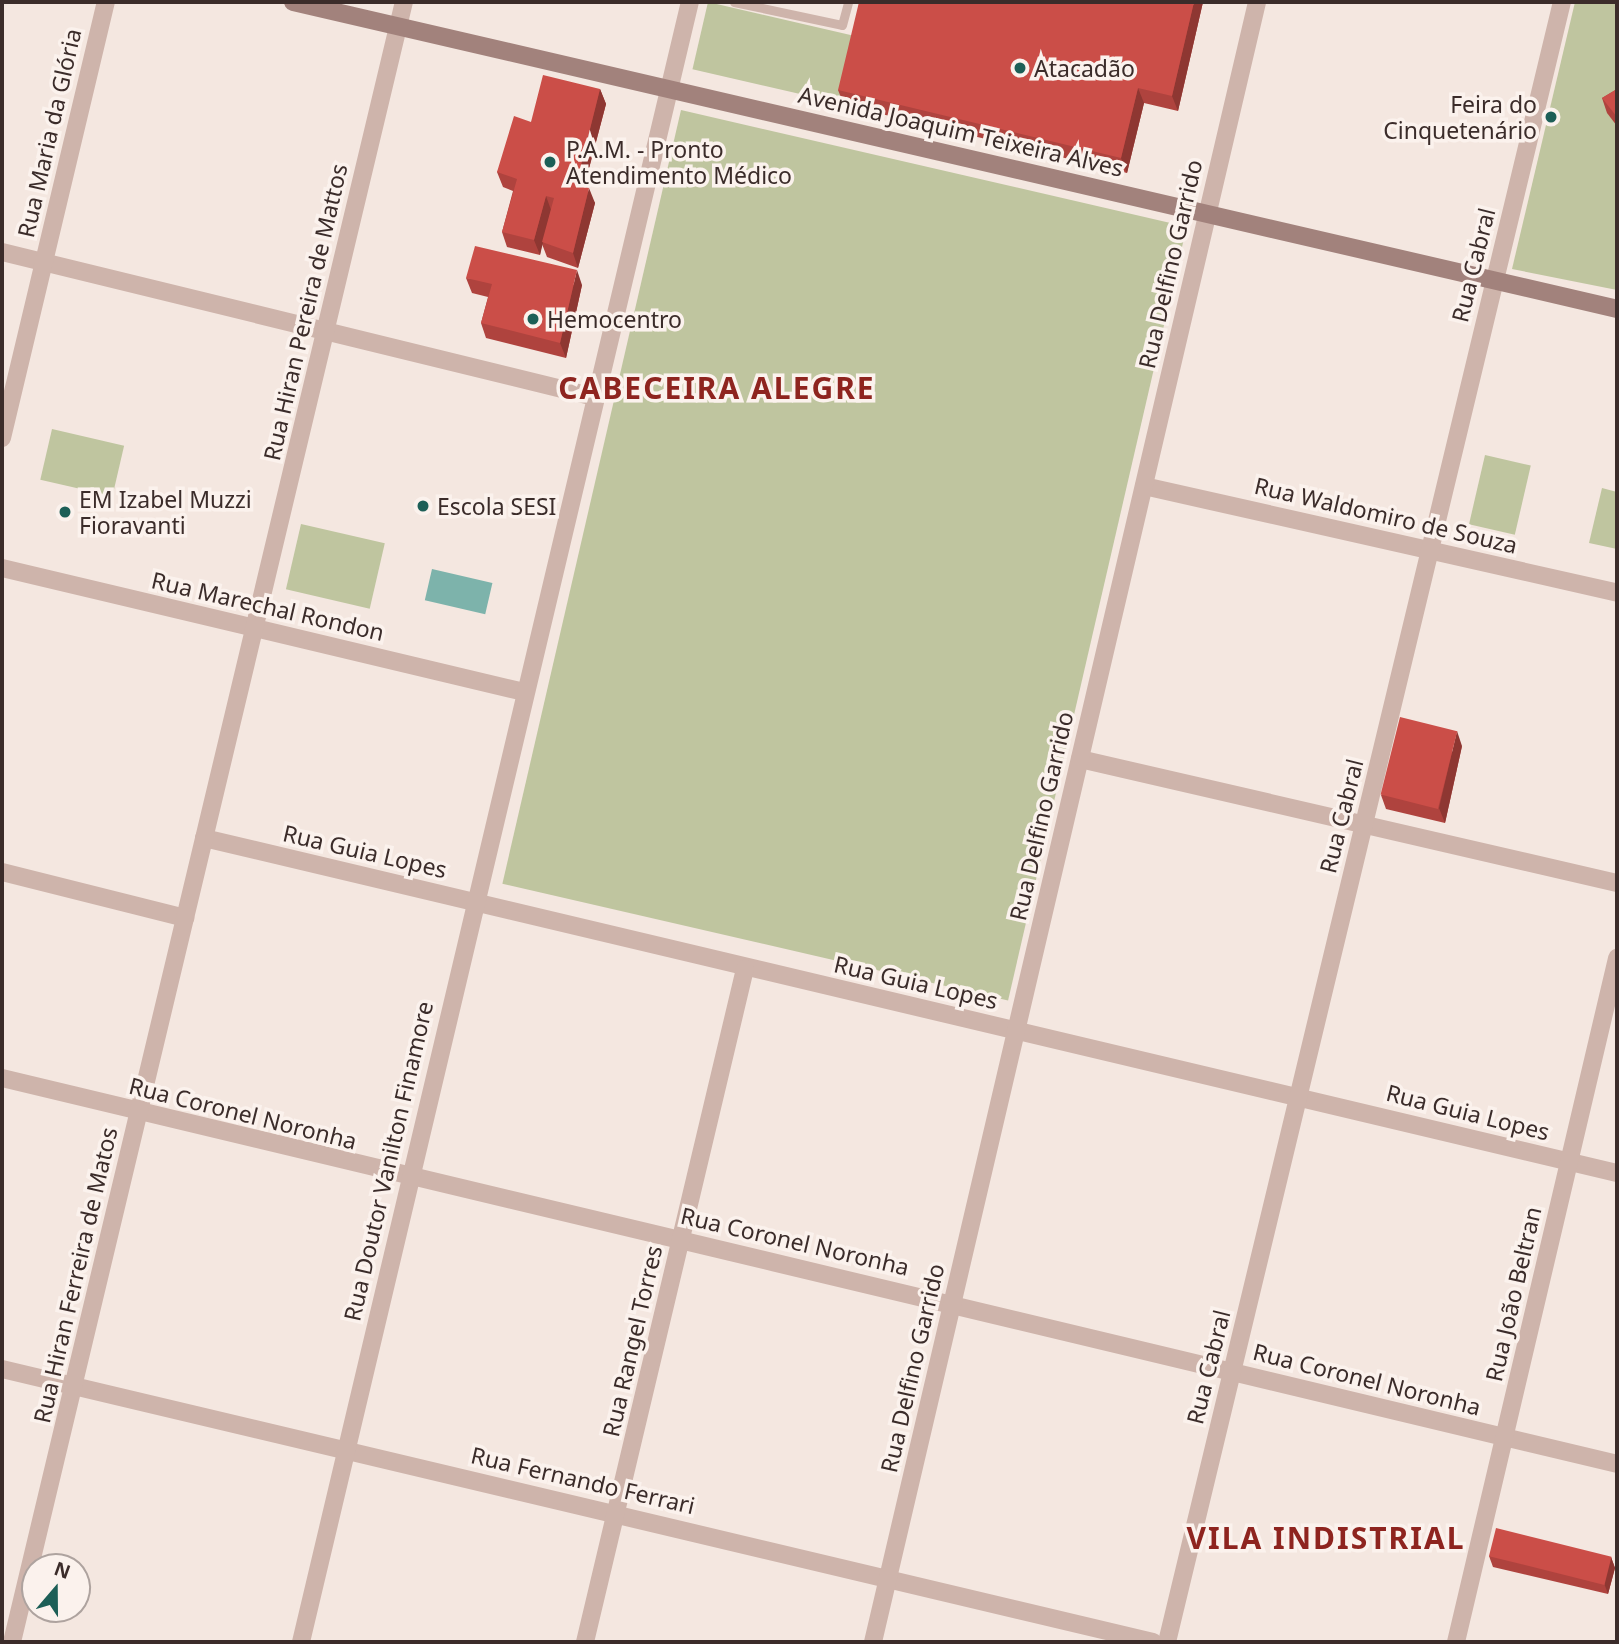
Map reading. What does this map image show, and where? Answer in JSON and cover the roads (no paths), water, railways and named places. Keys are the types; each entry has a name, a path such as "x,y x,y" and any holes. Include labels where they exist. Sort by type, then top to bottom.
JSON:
{"street":[{"name":"Rua Maria da Glória","path":"2,438 106,2"},
{"name":"Avenida Joaquim Teixeira Alves","path":"293,2 1617,309"},
{"name":"Rua Hiran Pereira de Mattos","path":"204,838 404,2"},
{"name":"Rua Doutor Vanilton Finamore","path":"302,1642 524,692 690,2"},
{"name":"Rua Delfino Garrido","path":"873,1642 1257,2"},
{"name":"Rua Cabral","path":"1167,1642 1562,2"},
{"path":"2,253 595,397"},
{"name":"Rua Waldomiro de Souza","path":"1144,486 1617,593"},
{"name":"Rua Marechal Rondon","path":"2,568 524,692"},
{"path":"1080,759 1364,822 1617,883"},
{"name":"Rua Guia Lopes","path":"204,838 745,969 1016,1030 1617,1173"},
{"name":"Rua Hiran Ferreira de Matos","path":"12,1642 204,838"},
{"path":"2,872 185,918"},
{"name":"Rua João Beltran","path":"1457,1642 1617,958"},
{"name":"Rua Rangel Torres","path":"585,1642 745,969"},
{"name":"Rua Coronel Noronha","path":"2,1079 409,1179 952,1302 1617,1464"},
{"name":"Rua Fernando Ferrari","path":"2,1369 616,1512 1114,1638 1153,1642"}],"lane":[{"path":"734,2 842,26 848,2"}],"water":[{"path":"432,569 492,583 485,614 425,600"}],"place":[{"name":"Atacadão","path":"1020,68"},
{"name":"Feira do Cinquetenário","path":"1551,117"},
{"name":"P.A.M. - Pronto Atendimento Médico","path":"550,162"},
{"name":"Hemocentro","path":"533,319"},
{"name":"Escola SESI","path":"423,506"},
{"name":"EM Izabel Muzzi Fioravanti","path":"65,512"}],"district":[{"name":"CABECEIRA ALEGRE","path":"717,388"},
{"name":"VILA INDISTRIAL","path":"1326,1538"}]}
